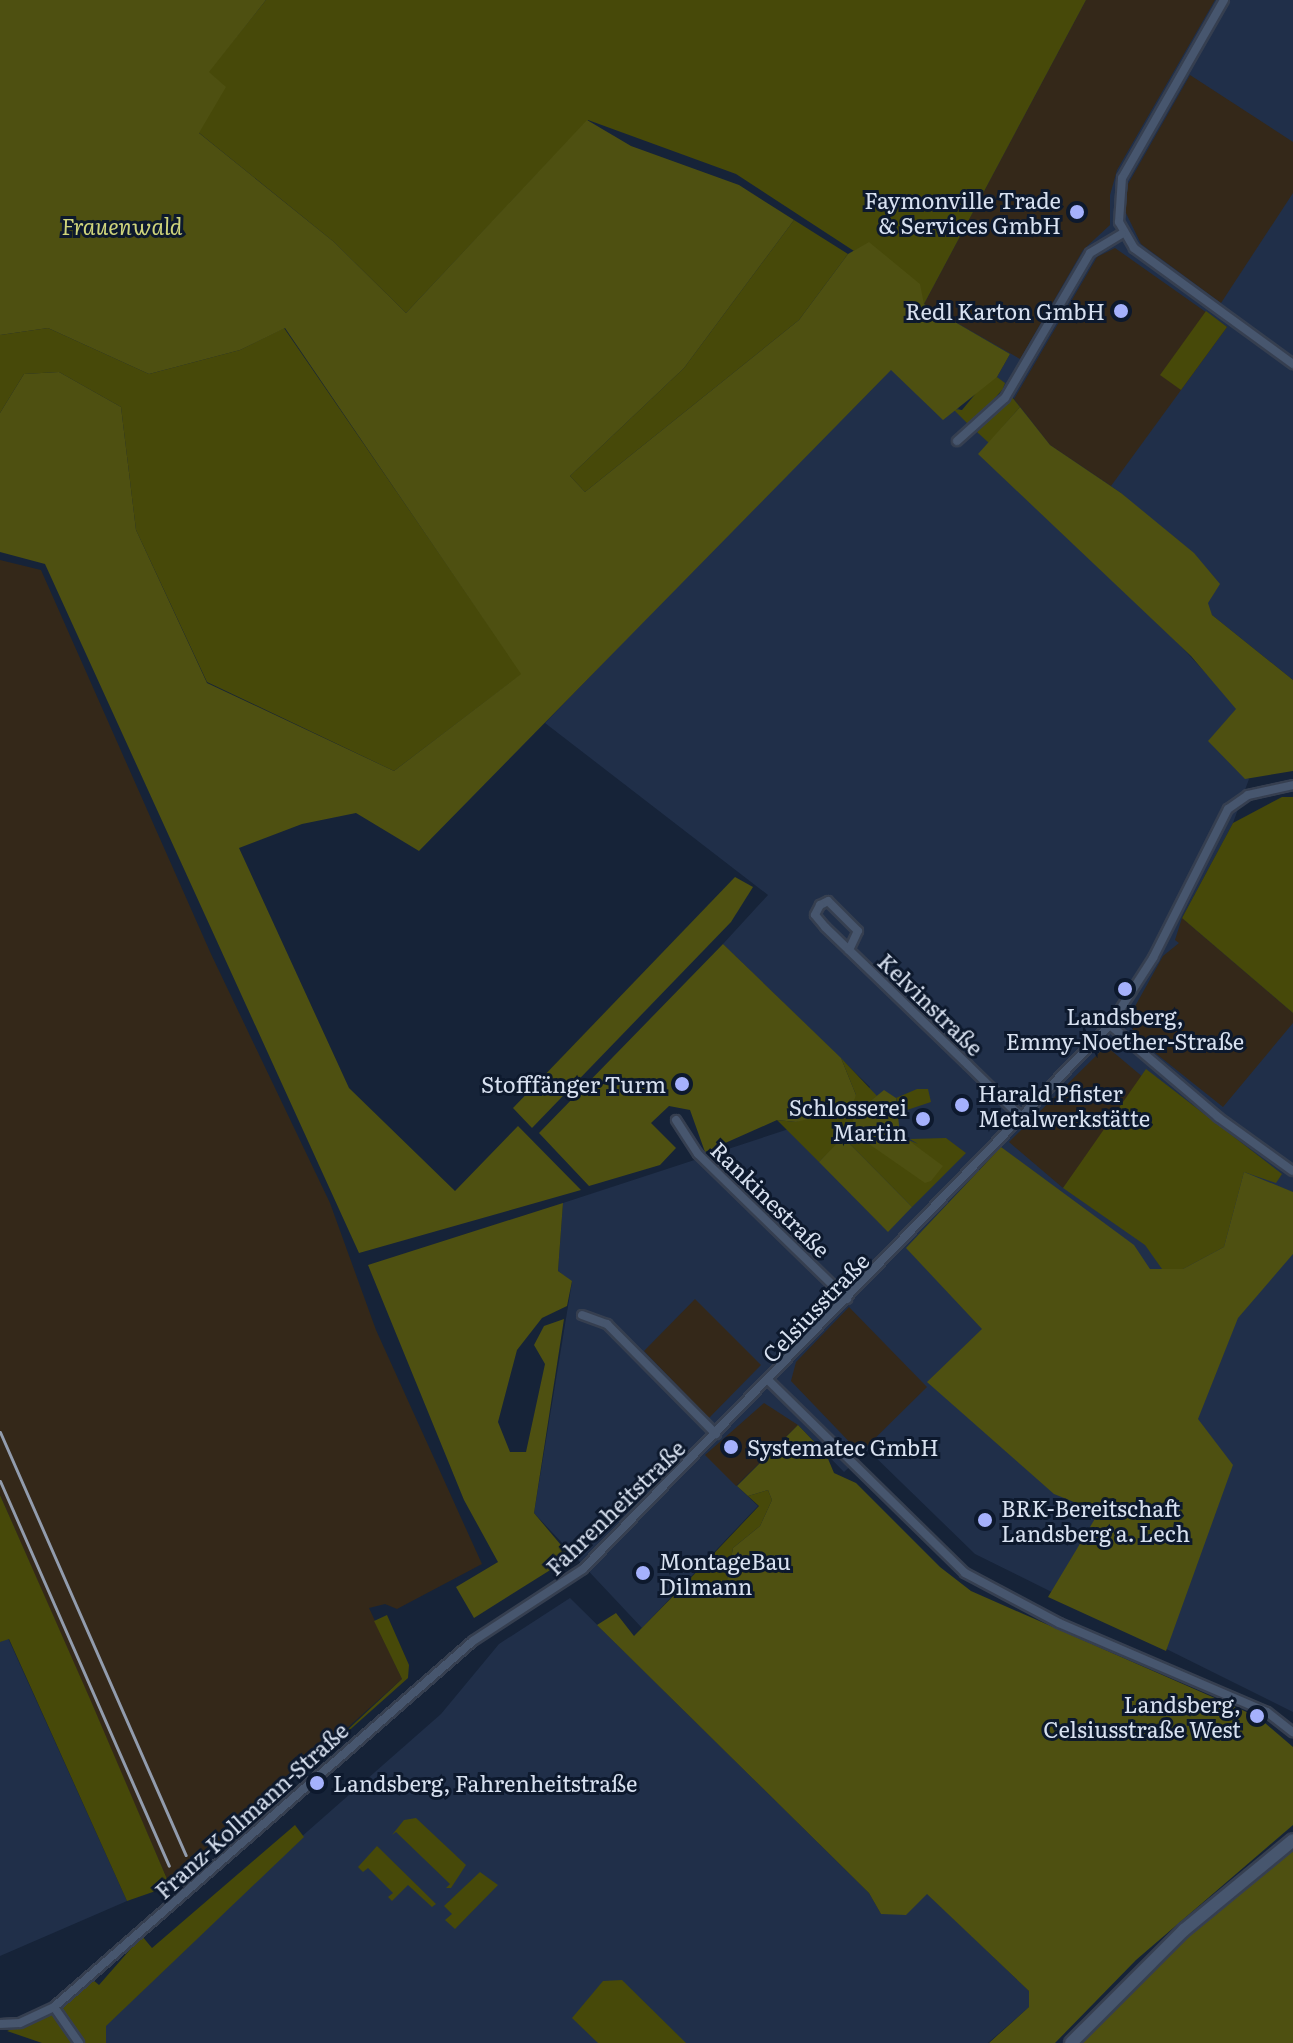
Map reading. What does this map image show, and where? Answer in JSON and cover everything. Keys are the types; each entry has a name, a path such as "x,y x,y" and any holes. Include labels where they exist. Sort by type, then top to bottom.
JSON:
{"street":[{"path":"1224,0 1122,178 1117,203 1122,234 1134,248 1293,364"},
{"path":"957,441 1005,398 1090,253 1122,234"},
{"name":"Celsiusstraße","path":"1293,785 1248,795 1219,821 1153,958 1110,1025 769,1381 965,1573 1059,1623 1267,1712 1293,1732"},
{"name":"Kelvinstraße","path":"849,950 858,931 828,901 820,905 815,915 849,950 1022,1117"},
{"path":"1110,1025 1218,1117 1293,1171"},
{"name":"Rankinestraße","path":"676,1120 698,1154 847,1299"},
{"path":"582,1315 607,1324 716,1434"},
{"name":"Fahrenheitstraße","path":"473,1641 583,1569 769,1381"},
{"name":"Franz-Kollmann-Straße","path":"0,2024 20,2023 54,2007 473,1641"},
{"path":"1071,2043 1184,1930 1293,1840"},
{"path":"54,2007 79,2043"}],"shaded area":[{"path":"266,0 1086,0 924,304 869,243 854,251 736,174 588,120 406,313 334,242 198,132 225,87 208,72"},
{"path":"1086,0 1293,0 1293,680 1212,615 1121,493 1050,445 997,377 1010,354 924,304"},
{"path":"1086,0 1215,0 1117,170 1110,195 1110,225 1083,250 1020,359 924,304"},
{"path":"1190,75 1293,142 1293,193 1221,303 1141,244 1125,211 1128,184"},
{"path":"794,220 848,254 799,320 585,492 570,476 684,368"},
{"path":"1115,248 1227,327 1111,486 1050,445 1014,399 1097,257"},
{"path":"1206,311 1227,327 1181,390 1160,375"},
{"path":"48,328 149,374 240,350 284,328 522,674 394,771 207,682 136,530 121,407 59,372 24,374 0,413 0,335"},
{"path":"892,364 954,404 1240,710 1213,742 1249,779 1233,823 1182,918 1293,1013 1293,1712 975,1554 868,1450 844,1472 798,1425 736,1485 758,1506 642,1628 534,1513 572,1282 558,1271 563,1203 850,1109 870,1087 723,944 768,895 545,723"},
{"path":"997,377 1005,383 1003,389 970,426 953,409 962,410 987,380"},
{"path":"1012,397 1020,407 989,443 977,432"},
{"path":"0,560 41,570 211,954 330,1203 376,1330 482,1564 397,1609 385,1604 369,1608 402,1679 170,1886 0,1495"},
{"path":"1282,797 1293,797 1293,1013 1182,918 1233,823"},
{"path":"1182,918 1293,1013 1293,1023 1223,1107 1139,1040 1132,1028 1133,1010 1163,956 1179,943 1175,940"},
{"path":"1106,1046 1144,1078 1063,1188 1009,1142"},
{"path":"841,1058 877,1096 852,1116 918,1144 910,1139 946,1138 966,1153 912,1207 844,1138 819,1162 777,1120 796,1122 856,1095"},
{"path":"1146,1069 1282,1174 1276,1183 1244,1172 1224,1247 1183,1269 1162,1269 1145,1245 1063,1188"},
{"path":"917,1089 928,1089 931,1102 901,1112 896,1098"},
{"path":"695,1299 761,1365 709,1418 644,1351"},
{"path":"849,1307 927,1387 860,1453 791,1381 796,1362"},
{"name":"Systematec GmbH","path":"764,1403 798,1425 736,1486 705,1455"},
{"path":"768,1490 772,1500 760,1526 733,1548 727,1581 685,1584 759,1506 748,1496"},
{"path":"0,1495 170,1886 127,1901 9,1639 0,1642"},
{"path":"570,1598 869,1893 881,1914 927,1893 1029,1991 1029,2007 988,2043 92,2043 85,2027 441,1714 499,1644"},
{"path":"387,1615 409,1665 408,1678 298,1776 402,1679 374,1621"},
{"path":"8,1638 127,1901 0,1956 0,1642"},
{"path":"416,1818 466,1865 451,1888 446,1888 450,1884 396,1832 392,1835 404,1820"},
{"path":"295,1825 304,1837 106,2026 106,2043 84,2043 61,2007 92,1979 99,1985 142,1936 152,1948"},
{"path":"377,1846 436,1904 432,1907 408,1885 392,1901 388,1897 393,1893 368,1868 363,1872 358,1867"},
{"path":"480,1872 498,1885 455,1929 445,1920 452,1914 444,1906"},
{"path":"622,1980 686,2043 598,2043 572,2018 603,1981"},
{"path":"52,2013 75,2043 42,2043 7,2031"}],"green space":[{"name":"Frauenwald","path":"0,0 266,0 209,72 226,87 199,133 334,242 406,313 587,120 631,146 739,185 794,220 684,368 570,476 585,492 799,320 848,254 869,242 920,284 924,304 1010,354 997,377 943,420 891,370 419,851 356,813 302,824 239,848 349,1088 455,1191 518,1126 581,1190 359,1253 45,564 0,552 0,413 24,374 59,372 121,407 136,530 207,683 394,771 521,674 285,328 240,350 149,374 48,328 0,335"},
{"path":"1020,407 1050,445 1121,493 1194,553 1220,584 1208,603 1212,615 1293,680 1293,771 1245,779 1208,741 1236,709 1191,656 978,454"},
{"path":"735,877 753,887 731,922 532,1128 513,1108"},
{"path":"723,944 841,1058 856,1095 851,1109 796,1122 777,1120 705,1152 690,1110 669,1106 651,1123 676,1148 660,1165 589,1186 539,1133"},
{"path":"884,1090 896,1098 900,1134 943,1166 931,1181 925,1183 856,1135 852,1116"},
{"path":"843,1137 912,1207 888,1232 819,1162"},
{"path":"1001,1147 1134,1245 1150,1269 1183,1269 1224,1247 1244,1172 1293,1192 1293,1254 1238,1318 1198,1419 1233,1465 1166,1651 1048,1597 1099,1512 1054,1494 927,1382 982,1329 906,1248"},
{"path":"563,1203 558,1271 572,1281 567,1306 542,1318 517,1350 498,1422 510,1452 526,1452 545,1364 534,1345 544,1326 564,1319 534,1513 571,1557 474,1618 456,1587 498,1562 464,1500 368,1265"},
{"path":"798,1425 826,1454 834,1473 856,1483 940,1567 971,1591 1258,1717 1293,1747 1293,1825 1136,1960 1055,2043 989,2043 1029,2007 1029,1991 927,1894 906,1915 881,1914 869,1893 597,1625 616,1613 634,1636 685,1584 727,1580 733,1548 760,1526 772,1500 768,1490 748,1496 737,1486"},
{"path":"1293,1844 1293,2043 1077,2043 1187,1933"}],"railway":[{"path":"0,1432 186,1855"},
{"path":"0,1481 169,1866"}],"place":[{"name":"Faymonville Trade & Services GmbH","path":"1077,212"},
{"name":"Redl Karton GmbH","path":"1121,311"},
{"name":"Landsberg, Emmy-Noether-Straße","path":"1125,989"},
{"name":"Stofffänger Turm","path":"682,1084"},
{"name":"Harald Pfister Metalwerkstätte","path":"962,1105"},
{"name":"Schlosserei Martin","path":"923,1119"},
{"name":"Systematec GmbH","path":"731,1447"},
{"name":"BRK-Bereitschaft Landsberg a. Lech","path":"985,1520"},
{"name":"MontageBau Dilmann","path":"643,1573"},
{"name":"Landsberg, Celsiusstraße West","path":"1257,1716"},
{"name":"Landsberg, Fahrenheitstraße","path":"317,1783"}]}
